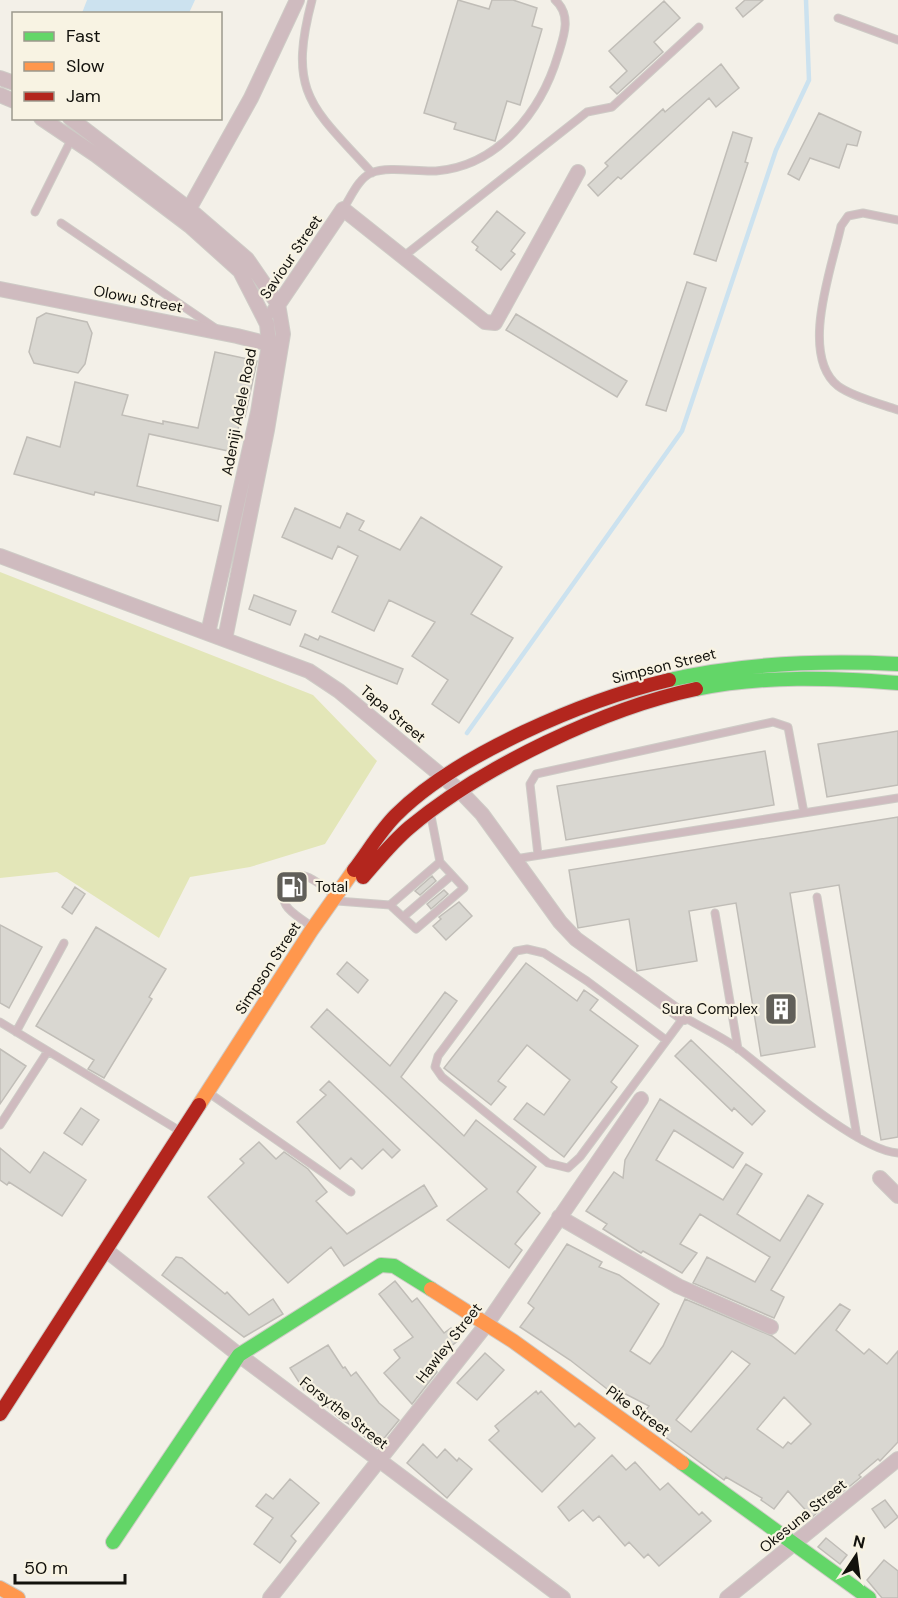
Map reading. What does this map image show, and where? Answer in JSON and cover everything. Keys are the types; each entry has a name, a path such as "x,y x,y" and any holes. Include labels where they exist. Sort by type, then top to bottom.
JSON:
{"main road":[{"name":"Simpson Street","path":"0,1414 317,922 395,816 442,777 552,720 625,690 676,677 769,662 847,660 898,664"},
{"path":"335,898 409,828 460,791 504,765 585,726 648,702 712,687 784,678 898,682"},
{"name":"Pike Street","path":"239,1355 381,1265 394,1266 513,1341 869,1598"},
{"path":"113,1542 239,1355"},
{"path":"0,1588 18,1598"}],"street":[{"path":"189,208 251,98 297,0"},
{"name":"Adeniji Adele Road","path":"44,120 72,138 190,226 240,271 267,324 269,344 258,412 208,633"},
{"name":"Adeniji Adele Road","path":"73,120 189,208 247,259 278,304 283,334 267,430 225,639"},
{"path":"343,209 484,322 495,323 578,172"},
{"name":"Saviour Street","path":"267,324 278,304 343,209"},
{"name":"Olowu Street","path":"0,289 269,344"},
{"name":"Tapa Street","path":"0,556 309,671 339,691 460,791 482,814 560,922 576,939 684,1017"},
{"name":"Hawley Street","path":"270,1598 486,1325 641,1099"},
{"path":"879,1179 898,1196"},
{"path":"559,1217 678,1286 771,1327"},
{"name":"Forsythe Street","path":"107,1251 239,1355 563,1598"},
{"name":"Okesuna Street","path":"727,1598 898,1459"}],"lane":[{"path":"312,0 303,42 303,81 310,102 372,173"},
{"path":"343,209 362,180 372,173 444,170 474,161 494,150 517,130 534,109 555,67 566,22 561,6 555,0"},
{"path":"838,18 898,40"},
{"path":"404,256 588,112 612,107 699,27"},
{"path":"35,212 72,138"},
{"path":"898,220 863,213 848,216 841,226 819,327 819,355 826,373 839,387 898,410"},
{"path":"61,223 222,333"},
{"path":"538,855 530,784 536,774 773,722 788,727 804,813"},
{"path":"515,859 898,798"},
{"path":"317,922 284,905 282,895 284,881 294,874 304,874 335,898 390,905 416,929 464,888 440,862 430,812"},
{"path":"390,905 440,862"},
{"path":"404,917 452,875"},
{"path":"817,897 857,1137"},
{"path":"715,913 738,1049"},
{"path":"16,1032 64,943"},
{"path":"666,1040 563,965 544,953 527,949 516,951 485,990 438,1056 435,1067 442,1077 548,1163 568,1168 580,1157 684,1017 738,1049 789,1090 857,1137 886,1152 898,1153"},
{"path":"0,1022 181,1132"},
{"path":"0,1125 48,1051"},
{"path":"207,1092 351,1192"}],"green space":[{"path":"0,572 313,695 377,761 325,844 250,867 190,877 159,938 57,872 0,878"}],"water":[{"path":"87,0 195,0 189,12 82,12"}],"building":[{"path":"458,0 489,9 492,0 513,0 537,8 532,26 542,29 520,105 507,101 495,141 454,129 456,123 424,113"},
{"path":"745,0 763,0 743,17 736,8"},
{"path":"664,1 680,18 654,42 663,52 617,94 610,87 627,71 609,51"},
{"path":"721,64 739,88 716,107 709,98 621,179 618,177 598,196 588,185 608,166 605,163 663,109 665,112"},
{"path":"819,113 861,132 857,146 847,144 839,168 810,158 799,180 788,174"},
{"path":"733,132 752,138 745,162 748,163 716,261 694,254"},
{"path":"497,211 525,233 511,251 515,254 501,270 476,250 478,247 472,242"},
{"path":"687,282 706,288 666,411 646,405"},
{"path":"46,313 87,322 92,333 85,364 78,373 34,363 29,352 37,318"},
{"path":"516,314 627,381 617,397 506,330"},
{"path":"215,352 257,361 245,417 241,416 233,452 149,434 137,486 221,506 218,521 95,492 94,495 14,474 27,437 60,447 75,382 128,395 122,415 163,424 163,421 198,428"},
{"path":"295,508 340,528 347,513 364,521 359,530 400,550 421,517 502,567 471,614 513,638 459,723 432,704 448,680 412,656 435,622 389,600 374,631 332,612 358,556 338,546 332,559 282,537"},
{"path":"254,595 296,611 290,625 249,609"},
{"path":"305,634 318,640 320,636 403,669 397,684 300,646"},
{"path":"898,731 898,785 827,797 818,744"},
{"path":"765,751 774,805 566,840 557,786"},
{"name":"Sura Complex","path":"898,817 898,1137 881,1140 839,885 790,893 815,1047 761,1056 736,903 689,911 697,961 637,971 629,919 578,928 569,870"},
{"path":"432,876 436,881 420,895 415,891"},
{"path":"75,887 85,894 72,914 62,907"},
{"path":"444,890 448,894 431,909 427,904"},
{"path":"459,902 472,916 446,940 433,926 441,919 439,917"},
{"path":"0,925 42,947 9,1008 0,1003"},
{"path":"96,927 166,969 149,997 152,999 104,1078 88,1069 94,1060 36,1026"},
{"path":"347,962 368,980 358,993 337,974"},
{"path":"526,963 577,1001 584,990 598,1000 590,1010 638,1046 611,1082 617,1087 564,1157 514,1119 527,1103 544,1115 570,1080 527,1045 498,1081 506,1087 491,1105 444,1068"},
{"path":"445,992 457,1001 401,1077 464,1136 476,1120 536,1167 517,1192 540,1213 515,1244 522,1250 509,1268 447,1220 487,1189 311,1027 327,1009 390,1066"},
{"path":"691,1040 765,1111 752,1125 734,1108 732,1111 675,1056"},
{"path":"0,1049 26,1066 0,1104"},
{"path":"329,1081 400,1150 392,1158 383,1149 362,1169 351,1158 340,1169 297,1122 326,1095 320,1090"},
{"path":"660,1099 743,1153 733,1168 674,1130 656,1160 723,1200 746,1164 762,1174 737,1214 780,1241 808,1195 823,1204 771,1290 784,1297 774,1318 693,1283 707,1257 755,1282 770,1257 700,1214 680,1244 697,1253 682,1273 643,1251 641,1253 603,1229 607,1224 586,1211 614,1172 623,1178 625,1160"},
{"path":"81,1108 99,1120 82,1145 64,1133"},
{"path":"259,1142 276,1159 284,1152 308,1169 327,1192 316,1201 347,1234 424,1185 437,1206 344,1266 331,1247 288,1283 208,1197 244,1163 240,1159"},
{"path":"0,1148 30,1173 44,1152 86,1180 62,1216 9,1182 7,1185 0,1180"},
{"path":"567,1244 602,1262 599,1267 619,1275 659,1304 630,1351 650,1364 663,1346 685,1299 772,1336 795,1354 840,1304 850,1310 836,1330 864,1354 869,1349 887,1364 898,1351 898,1442 880,1461 878,1459 859,1475 861,1477 812,1517 788,1491 774,1509 761,1500 762,1498 726,1477 724,1480 660,1433 663,1428 643,1414 649,1406 614,1388 611,1392 570,1360 520,1327 534,1308 528,1303","holes":["732,1351 750,1364 691,1432 676,1420","784,1397 811,1424 791,1444 788,1442 783,1448 757,1429"]},
{"path":"176,1257 182,1258 225,1294 227,1292 249,1315 273,1299 283,1314 244,1337 162,1275"},
{"path":"395,1281 412,1302 417,1298 444,1333 451,1328 459,1340 446,1350 448,1354 433,1365 437,1372 412,1404 384,1373 400,1358 394,1350 413,1337 379,1294"},
{"path":"328,1345 343,1368 345,1367 351,1376 356,1372 379,1403 399,1420 377,1447 339,1418 317,1397 315,1398 307,1388 304,1390 290,1368"},
{"path":"485,1353 504,1370 477,1400 457,1383"},
{"path":"536,1391 538,1394 541,1391 575,1427 579,1423 595,1438 542,1492 489,1440 499,1431 495,1426"},
{"path":"423,1444 437,1458 445,1449 457,1461 459,1458 472,1469 447,1498 407,1463"},
{"path":"612,1455 626,1470 635,1462 660,1490 668,1483 699,1515 702,1512 711,1521 659,1566 648,1554 644,1558 629,1542 625,1546 599,1516 593,1521 583,1510 569,1521 558,1507"},
{"path":"290,1479 319,1503 291,1536 296,1541 280,1563 254,1544 273,1518 256,1506 266,1494 273,1499"},
{"path":"885,1500 898,1517 885,1528 872,1509"},
{"path":"826,1538 847,1555 840,1564 818,1547"},
{"path":"884,1560 898,1571 898,1598 882,1598 867,1580"}],"waterway":[{"path":"467,733 682,431 776,150 809,80 806,0"}],"traffic: fast":[{"path":"669,680 754,666 840,662 898,664"},
{"path":"696,689 746,681 797,679 898,683"},
{"path":"113,1542 239,1355 381,1265 394,1266 431,1289"},
{"path":"682,1463 869,1598"}],"traffic: slow":[{"path":"199,1105 311,931 354,870"},
{"path":"431,1289 513,1341 682,1463"},
{"path":"0,1588 18,1598"}],"traffic: jam":[{"path":"354,870 396,815 453,771 487,751 562,715 599,701 669,680"},
{"path":"363,877 410,827 472,783 508,762 585,725 623,710 696,689"},
{"path":"0,1414 199,1105"}],"place":[{"name":"Total","path":"292,887"},
{"name":"Sura Complex","path":"781,1009"}]}
